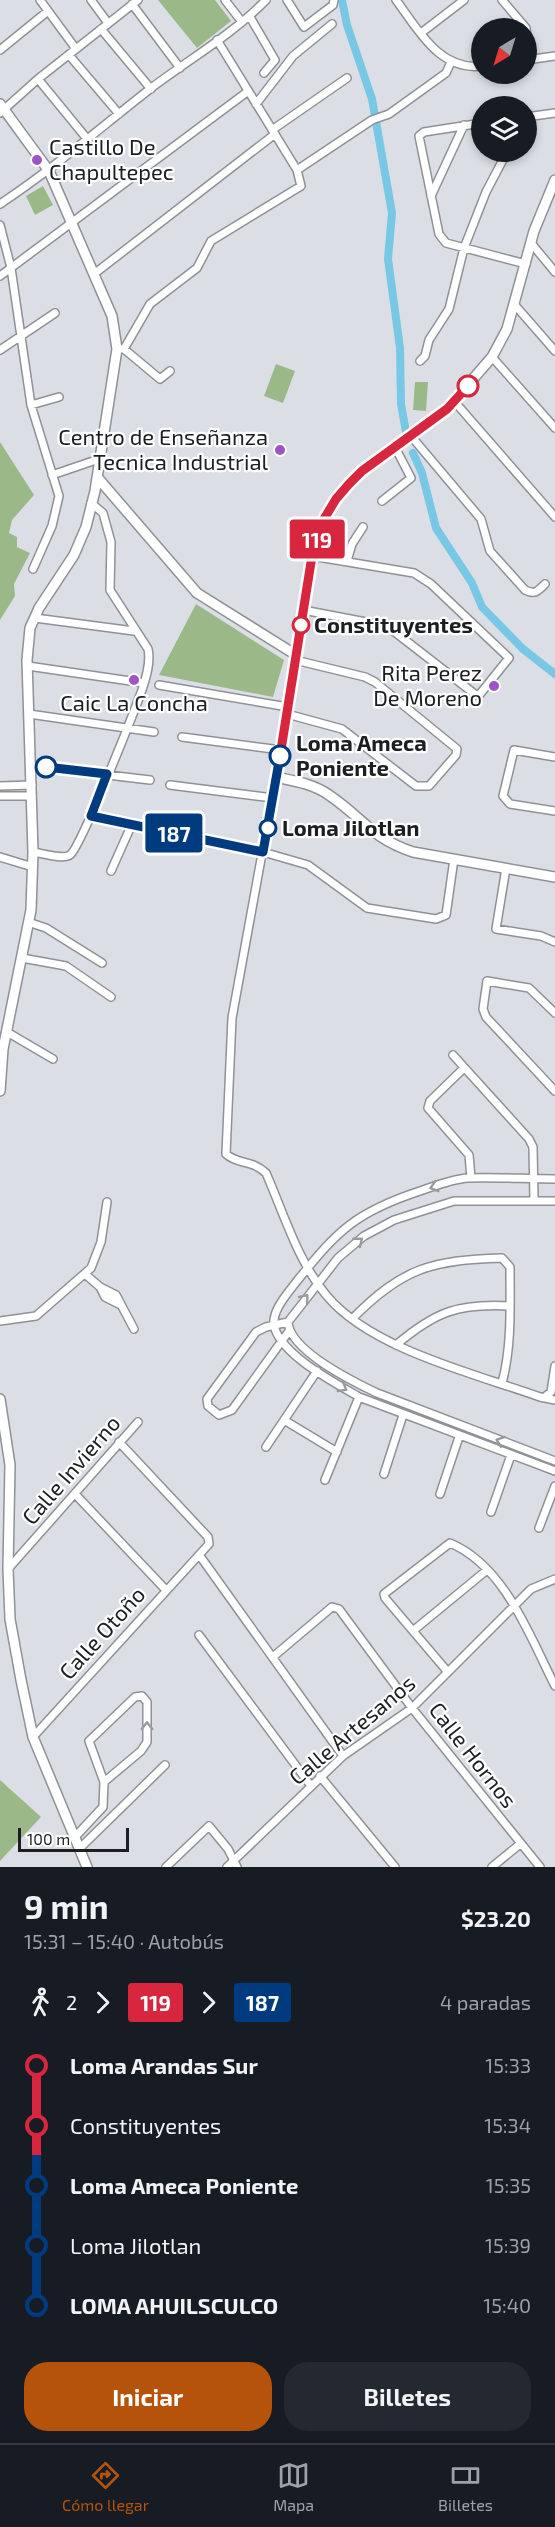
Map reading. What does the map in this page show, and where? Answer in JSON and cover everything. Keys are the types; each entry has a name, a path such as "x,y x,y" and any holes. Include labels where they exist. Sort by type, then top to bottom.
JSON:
{"street":[{"path":"40,0 76,49"},
{"path":"91,0 108,23"},
{"path":"225,0 242,22"},
{"path":"1,202 49,171 151,88 250,17 266,0"},
{"path":"287,0 304,27 334,1"},
{"path":"396,0 441,56 451,62 471,66"},
{"path":"421,33 464,0"},
{"path":"502,0 517,18"},
{"path":"170,371 160,379 120,349 112,316 49,171 1,109 135,2 180,68"},
{"path":"0,50 48,11"},
{"path":"250,17 275,60 264,73"},
{"path":"256,104 293,56 332,24"},
{"path":"101,29 151,88"},
{"path":"0,1090 2,1048 22,958 33,867 28,666 30,628 74,555 92,503 120,349 150,304 197,268 212,241 301,186 297,170 217,40"},
{"path":"69,55 119,114"},
{"path":"537,58 555,56"},
{"path":"297,170 372,120 389,114 446,73 451,62"},
{"path":"94,274 274,132 347,78"},
{"path":"38,79 88,140"},
{"path":"0,276 247,92"},
{"path":"537,116 555,113"},
{"path":"471,124 424,132 419,136 442,239 446,243 526,264"},
{"path":"431,196 464,125"},
{"path":"420,361 425,356 429,340 449,309 464,248 486,192 502,162"},
{"path":"554,184 531,243 507,329 492,357 454,401 411,436 362,471 336,499 321,524 312,556 273,798 232,1018 225,1149 229,1157 255,1164 266,1173 308,1268 327,1297 368,1331 396,1345 540,1397 551,1392 555,1366"},
{"path":"0,225 11,268 31,405 59,495 57,511 33,569"},
{"path":"531,243 555,272"},
{"path":"514,304 555,351"},
{"path":"0,350 55,313"},
{"path":"492,357 555,428"},
{"path":"31,405 59,397"},
{"path":"454,401 555,517"},
{"path":"411,436 481,519 490,551 525,591 538,592 545,584"},
{"path":"382,501 411,478 411,473 395,447"},
{"path":"52,475 99,459"},
{"path":"97,477 196,593 295,658 365,677 375,682 457,749 456,755 429,786 423,788 416,786 342,729 287,710 159,685"},
{"path":"33,852 69,856 91,816 144,683 150,657 148,649 134,631 110,590 111,542 103,513 92,503"},
{"path":"347,561 352,544 363,527"},
{"path":"303,610 387,626 476,695 509,658 421,577 405,571 312,556"},
{"path":"34,618 134,631"},
{"path":"28,666 144,683"},
{"path":"29,714 154,732"},
{"path":"182,737 281,750"},
{"path":"555,757 514,750 503,796 505,801 555,811"},
{"path":"32,766 150,780"},
{"path":"276,777 310,784 328,795 374,834 391,845 555,877"},
{"path":"0,786 32,785"},
{"path":"170,785 273,798"},
{"path":"0,796 32,796"},
{"path":"91,816 263,852 309,865 367,908 442,918 446,915 454,859"},
{"path":"111,871 132,824"},
{"path":"0,857 33,867"},
{"path":"506,868 496,928 541,936 555,942"},
{"path":"28,922 46,928 102,963"},
{"path":"22,958 66,966 111,997"},
{"path":"555,1013 528,988 487,981 483,1013 555,1091"},
{"path":"7,1032 53,1059"},
{"path":"453,1055 529,1139 533,1147 534,1200"},
{"path":"465,1068 430,1101 428,1108 469,1155 471,1178"},
{"path":"555,1179 471,1178 399,1198 359,1216 329,1241 276,1312 274,1325 281,1340 317,1371 359,1397 555,1471"},
{"path":"290,1331 281,1340 232,1410 219,1415 213,1412 207,1399 256,1332 288,1322 338,1258 364,1236 394,1220 454,1201 555,1202"},
{"path":"0,1321 36,1316 86,1274 94,1262 100,1242 107,1202"},
{"path":"352,1320 390,1284 420,1268 459,1259 502,1258 510,1267 508,1361 502,1383"},
{"path":"86,1274 100,1287 116,1295 134,1329"},
{"path":"396,1345 421,1324 441,1313 478,1304 510,1306"},
{"path":"288,1322 290,1331 306,1349 351,1380 454,1424 555,1461"},
{"path":"266,1447 317,1371"},
{"path":"546,1396 555,1400"},
{"path":"325,1480 359,1397"},
{"path":"0,1400 10,1465 8,1569 10,1619 33,1737 78,1834 79,1849 87,1867"},
{"path":"384,1474 403,1415"},
{"path":"284,1420 337,1452"},
{"name":"Calle Invierno","path":"8,1569 138,1422"},
{"path":"440,1494 456,1435 454,1424"},
{"path":"119,1442 208,1537 209,1544 200,1556 274,1656 343,1756"},
{"path":"491,1512 511,1455"},
{"path":"538,1528 555,1486"},
{"path":"75,1494 165,1589"},
{"path":"447,1671 385,1598 387,1591 450,1544 487,1570 514,1606 555,1686"},
{"name":"Calle Otoño","path":"33,1737 165,1589 200,1556"},
{"path":"414,1630 487,1570"},
{"name":"Calle Artesanos","path":"232,1865 320,1776 343,1756 412,1708 531,1589 555,1579"},
{"name":"Calle Hornos","path":"274,1656 332,1606 336,1607 412,1708 540,1867"},
{"path":"199,1635 311,1786"},
{"path":"78,1834 102,1811 104,1782 89,1741 135,1697 142,1696 147,1702 147,1742 141,1751 104,1782"},
{"path":"79,1849 165,1765"},
{"path":"320,1776 395,1867"},
{"path":"166,1867 209,1826 228,1849 232,1865"},
{"path":"492,1867 520,1844"}],"green space":[{"path":"158,0 215,0 231,21 197,48"},
{"path":"43,186 53,205 35,215 26,196"},
{"path":"276,364 295,371 283,403 264,396"},
{"path":"415,382 428,382 426,411 413,410"},
{"path":"0,442 34,495 12,520 9,533 17,537 17,547 30,553 14,584 15,596 0,620"},
{"path":"196,604 284,660 273,697 159,675"},
{"path":"0,1780 41,1817 0,1861"}],"waterway":[{"path":"342,0 347,25 372,99 392,213 388,259 400,348 401,404 406,432"},
{"path":"413,453 422,473 436,528 472,583 482,607 523,649 555,674"}],"bus line":[{"name":"119","path":"280,756 312,556 321,524 336,499 362,471 447,409 468,386"},
{"name":"187","path":"46,767 107,774 91,816 263,852 280,756"}],"place":[{"name":"Castillo De Chapultepec","path":"37,160"},
{"name":"Centro de Enseñanza Tecnica Industrial","path":"280,450"},
{"name":"Constituyentes","path":"301,625"},
{"name":"Caic La Concha","path":"134,680"},
{"name":"Rita Perez De Moreno","path":"494,686"},
{"name":"Loma Ameca Poniente","path":"280,756"},
{"name":"Loma Jilotlan","path":"268,828"}]}
